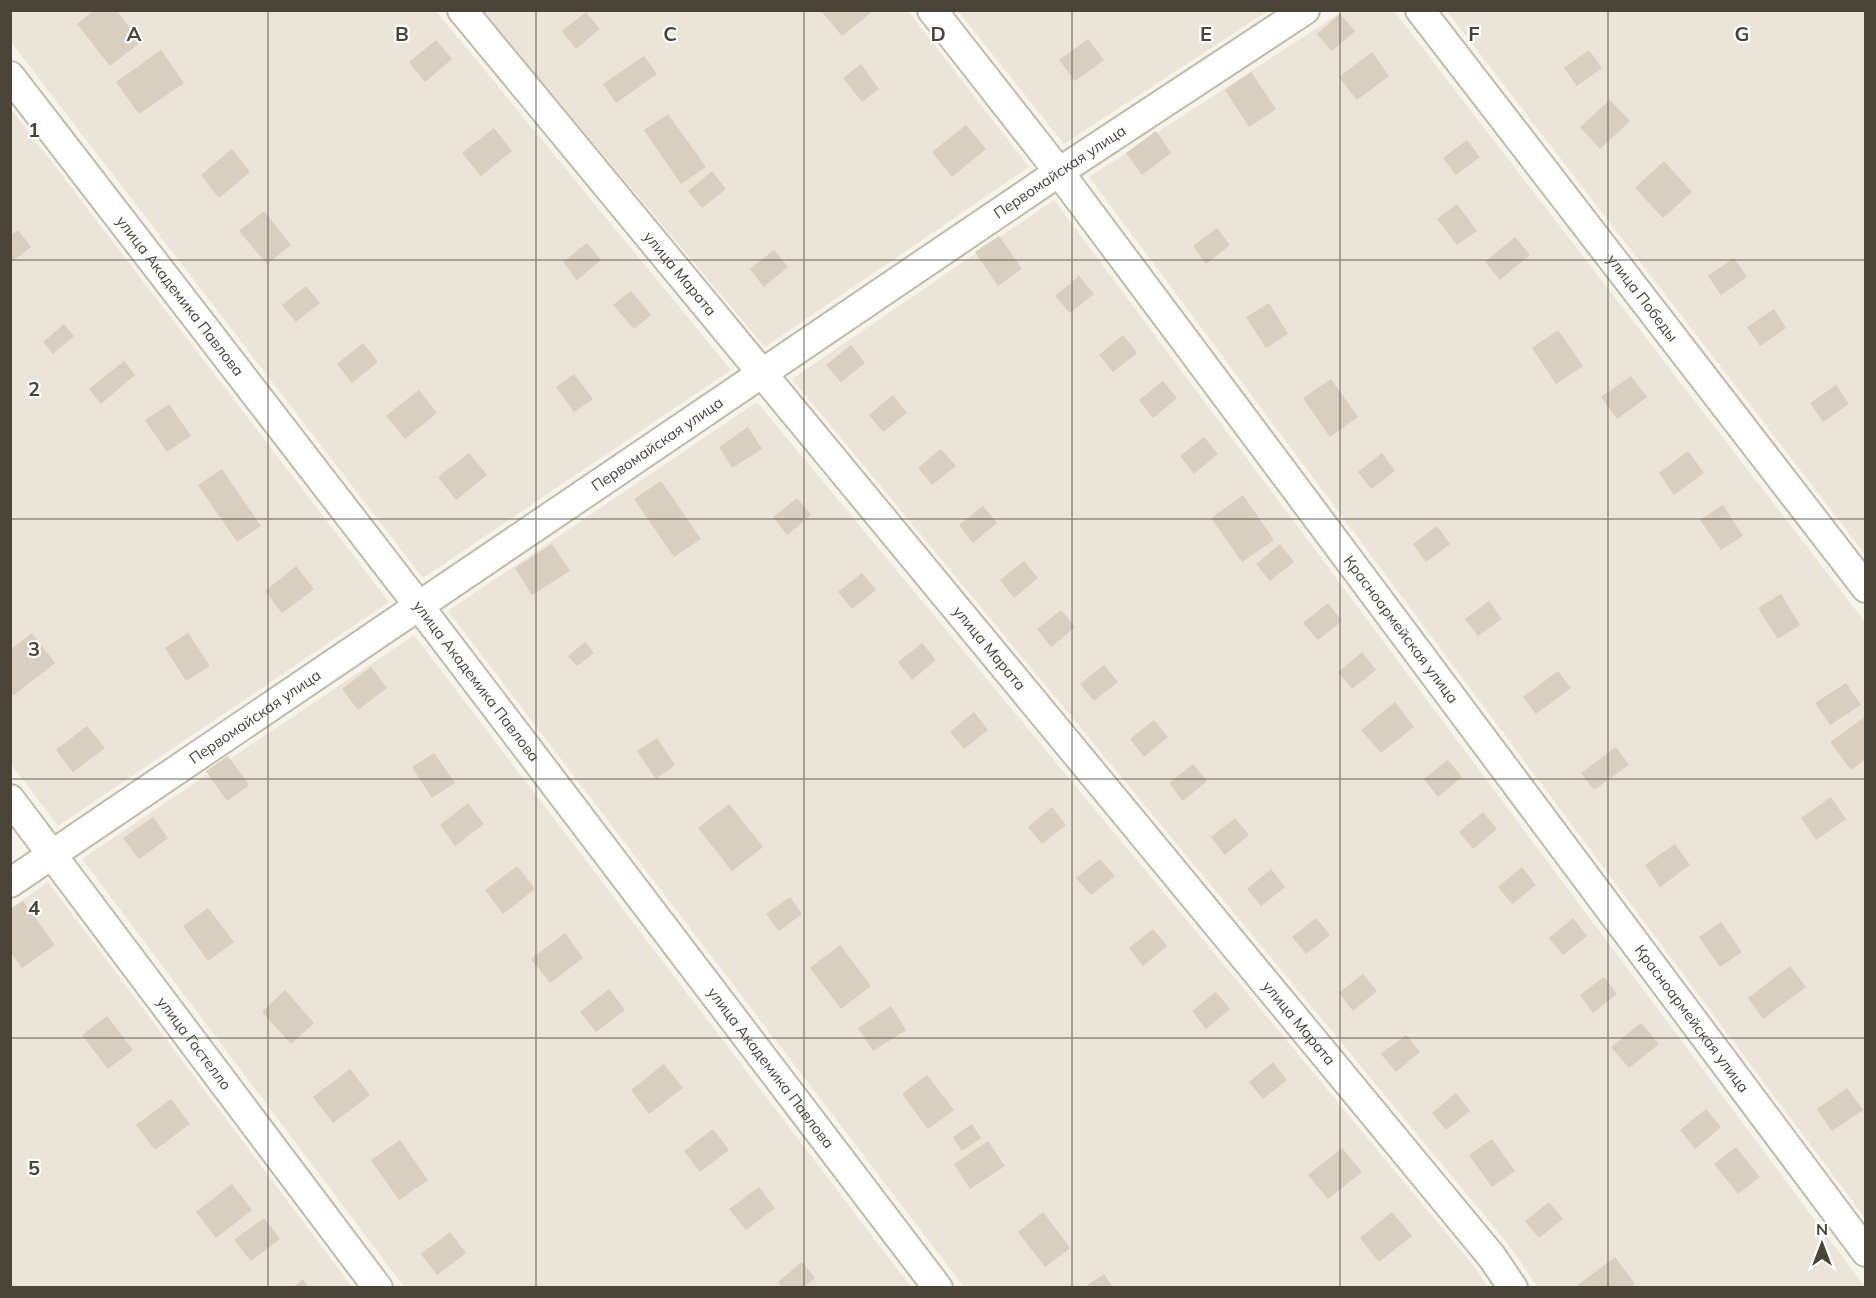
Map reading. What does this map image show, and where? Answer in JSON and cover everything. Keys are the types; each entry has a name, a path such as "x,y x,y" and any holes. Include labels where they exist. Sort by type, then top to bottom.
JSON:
{"street":[{"name":"улица Марата","path":"462,10 1492,1257 1513,1287"},
{"name":"Красноармейская улица","path":"932,10 1059,172 1866,1252"},
{"name":"Первомайская улица","path":"10,883 1059,172 1305,10"},
{"name":"улица Победы","path":"1420,10 1866,588"},
{"name":"улица Академика Павлова","path":"10,76 938,1287"},
{"name":"улица Гастелло","path":"10,799 378,1287"}],"shaded area":[{"path":"11,11 436,11 731,370 423,578 11,42"},
{"path":"482,11 908,11 1029,167 765,347"},
{"path":"958,11 1268,11 1064,144"},
{"path":"1343,11 1394,11 1865,622 1865,1218 1089,177"},
{"path":"1447,11 1865,11 1865,554"},
{"path":"11,109 389,602 58,826 11,764"},
{"path":"1054,200 1865,1287 1538,1287 1508,1244 792,379"},
{"path":"757,402 1476,1269 1488,1287 964,1287 448,611"},
{"path":"414,635 911,1287 404,1287 82,859"},
{"path":"48,882 352,1287 11,1288 11,908"}],"building":[{"path":"94,10 116,10 141,42 110,66 77,24"},
{"path":"824,10 874,10 842,36 822,12"},
{"path":"586,12 600,29 576,49 562,31"},
{"path":"1340,14 1355,31 1332,51 1317,34"},
{"path":"1088,39 1104,60 1075,81 1059,60"},
{"path":"436,40 452,59 425,82 409,62"},
{"path":"161,50 184,83 139,114 116,82"},
{"path":"1589,50 1602,68 1577,86 1564,68"},
{"path":"1372,52 1389,76 1357,100 1339,77"},
{"path":"644,56 657,74 616,103 603,84"},
{"path":"861,64 879,89 862,102 843,78"},
{"path":"1251,72 1276,109 1249,127 1225,90"},
{"path":"1610,100 1630,121 1600,149 1580,127"},
{"path":"668,114 706,167 681,184 644,130"},
{"path":"966,125 986,149 952,177 932,152"},
{"path":"494,128 512,151 481,176 462,153"},
{"path":"1156,131 1171,153 1142,175 1126,153"},
{"path":"1467,140 1480,157 1456,175 1443,158"},
{"path":"232,149 250,172 219,198 201,175"},
{"path":"1664,161 1692,192 1663,218 1635,188"},
{"path":"712,171 726,189 702,208 688,191"},
{"path":"1457,204 1477,231 1457,245 1437,219"},
{"path":"264,211 291,245 267,264 239,231"},
{"path":"1217,228 1230,245 1206,264 1193,246"},
{"path":"18,230 31,247 10,263 10,236"},
{"path":"999,236 1022,269 998,286 975,252"},
{"path":"1515,237 1530,255 1500,280 1485,262"},
{"path":"587,243 601,260 577,280 563,262"},
{"path":"774,250 788,267 764,287 750,269"},
{"path":"1734,258 1747,277 1721,295 1708,276"},
{"path":"1079,276 1094,294 1070,313 1055,296"},
{"path":"306,286 320,303 296,322 282,305"},
{"path":"631,291 651,315 634,329 613,305"},
{"path":"1269,303 1288,334 1266,348 1246,317"},
{"path":"1774,309 1786,328 1760,346 1747,327"},
{"path":"64,324 74,336 53,354 43,342"},
{"path":"1558,330 1583,366 1556,384 1532,348"},
{"path":"1123,335 1137,353 1113,372 1099,355"},
{"path":"363,343 378,362 352,383 337,364"},
{"path":"851,345 865,363 841,382 826,365"},
{"path":"124,361 135,375 101,404 89,389"},
{"path":"574,374 593,399 574,412 556,387"},
{"path":"1631,376 1647,397 1617,419 1601,397"},
{"path":"1331,379 1358,417 1330,437 1303,398"},
{"path":"1163,381 1177,398 1153,418 1139,400"},
{"path":"1836,385 1849,404 1823,422 1810,403"},
{"path":"419,390 437,413 405,439 386,416"},
{"path":"893,395 907,413 883,432 869,415"},
{"path":"169,404 191,436 167,452 145,420"},
{"path":"748,427 762,449 732,468 719,447"},
{"path":"1204,437 1218,454 1194,474 1180,456"},
{"path":"941,449 956,466 932,485 918,468"},
{"path":"1688,451 1704,473 1674,495 1659,473"},
{"path":"469,453 487,475 456,500 438,477"},
{"path":"1382,453 1395,471 1371,489 1358,472"},
{"path":"222,469 261,526 237,542 198,485"},
{"path":"661,481 701,539 674,557 634,499"},
{"path":"1243,495 1274,540 1242,562 1211,518"},
{"path":"797,498 811,515 787,535 773,517"},
{"path":"1723,505 1743,536 1721,550 1700,520"},
{"path":"983,506 997,523 973,543 959,525"},
{"path":"1437,526 1450,544 1426,562 1413,544"},
{"path":"552,544 570,571 532,595 515,568"},
{"path":"1280,544 1294,562 1270,581 1256,564"},
{"path":"1024,561 1038,578 1014,598 1000,580"},
{"path":"296,566 314,589 282,613 265,591"},
{"path":"862,573 876,590 852,609 838,592"},
{"path":"1781,594 1800,625 1778,639 1758,608"},
{"path":"1489,601 1502,619 1478,636 1465,619"},
{"path":"1328,603 1342,621 1318,640 1303,623"},
{"path":"1061,610 1075,627 1051,647 1037,629"},
{"path":"32,633 55,663 14,695 10,690 10,650"},
{"path":"188,633 210,666 186,681 165,648"},
{"path":"585,642 594,653 577,666 568,656"},
{"path":"922,643 936,660 912,680 898,662"},
{"path":"1362,652 1376,670 1352,689 1338,672"},
{"path":"1104,665 1118,682 1094,701 1080,684"},
{"path":"371,667 387,688 358,710 342,689"},
{"path":"1558,671 1571,688 1536,714 1523,697"},
{"path":"1846,683 1861,705 1830,725 1815,703"},
{"path":"1395,702 1414,727 1381,753 1361,730"},
{"path":"974,712 988,730 964,749 950,732"},
{"path":"1866,716 1866,759 1851,770 1830,742"},
{"path":"1154,720 1168,737 1144,757 1130,739"},
{"path":"87,726 105,748 73,772 56,750"},
{"path":"657,738 675,765 656,779 637,751"},
{"path":"1616,747 1629,765 1594,790 1581,773"},
{"path":"434,753 455,783 432,798 412,767"},
{"path":"228,756 249,785 227,801 206,771"},
{"path":"1448,760 1462,777 1438,797 1424,779"},
{"path":"1193,764 1207,781 1183,801 1169,783"},
{"path":"1831,797 1846,819 1816,840 1801,818"},
{"path":"468,803 484,824 455,846 440,825"},
{"path":"729,804 763,847 732,871 698,828"},
{"path":"1052,807 1066,825 1042,844 1028,827"},
{"path":"1483,812 1497,829 1473,849 1459,832"},
{"path":"153,817 168,838 139,859 123,838"},
{"path":"1235,818 1249,835 1225,855 1211,837"},
{"path":"1675,844 1690,865 1660,887 1645,865"},
{"path":"1100,859 1115,876 1091,895 1076,878"},
{"path":"517,866 535,889 503,914 485,890"},
{"path":"1522,867 1536,885 1512,904 1498,887"},
{"path":"1271,869 1285,887 1261,906 1247,889"},
{"path":"790,897 802,914 779,931 766,914"},
{"path":"23,901 55,945 22,968 10,951 10,909"},
{"path":"208,908 234,942 208,961 183,926"},
{"path":"1316,918 1330,935 1306,954 1292,937"},
{"path":"1573,918 1587,936 1563,955 1549,938"},
{"path":"1721,922 1742,952 1720,967 1699,937"},
{"path":"1153,929 1167,946 1143,966 1129,948"},
{"path":"565,933 583,958 550,983 531,959"},
{"path":"840,945 871,986 841,1009 810,968"},
{"path":"1790,966 1806,987 1763,1019 1748,998"},
{"path":"1363,974 1377,991 1353,1011 1339,993"},
{"path":"1604,977 1617,994 1593,1013 1580,995"},
{"path":"609,989 625,1010 596,1032 580,1012"},
{"path":"285,990 314,1023 291,1044 262,1012"},
{"path":"1216,992 1230,1009 1206,1029 1192,1011"},
{"path":"891,1006 906,1030 873,1051 858,1028"},
{"path":"107,1016 133,1050 108,1069 82,1035"},
{"path":"1641,1023 1659,1044 1629,1068 1611,1047"},
{"path":"1406,1035 1420,1052 1396,1072 1381,1054"},
{"path":"1273,1062 1287,1080 1263,1099 1249,1082"},
{"path":"664,1064 683,1088 649,1114 631,1090"},
{"path":"350,1069 370,1095 333,1123 313,1097"},
{"path":"927,1075 954,1110 928,1129 902,1094"},
{"path":"1847,1088 1863,1110 1832,1131 1817,1109"},
{"path":"1456,1093 1470,1111 1446,1130 1432,1113"},
{"path":"171,1099 190,1124 155,1150 136,1125"},
{"path":"1706,1109 1721,1127 1695,1149 1680,1130"},
{"path":"972,1124 981,1138 962,1151 953,1137"},
{"path":"713,1129 729,1150 700,1172 684,1151"},
{"path":"1492,1139 1515,1171 1492,1187 1469,1155"},
{"path":"400,1140 428,1180 399,1200 371,1160"},
{"path":"988,1141 1005,1166 970,1189 954,1164"},
{"path":"1736,1147 1760,1177 1738,1194 1714,1164"},
{"path":"1342,1148 1362,1172 1328,1199 1308,1175"},
{"path":"232,1184 252,1210 216,1238 196,1212"},
{"path":"759,1187 775,1208 746,1230 729,1209"},
{"path":"1549,1202 1563,1219 1539,1238 1525,1221"},
{"path":"1043,1212 1070,1248 1045,1267 1018,1232"},
{"path":"1392,1212 1412,1236 1379,1262 1360,1238"},
{"path":"264,1218 280,1239 251,1261 234,1240"},
{"path":"450,1232 466,1253 437,1275 421,1254"},
{"path":"1615,1257 1635,1284 1630,1288 1580,1288 1578,1285"},
{"path":"802,1262 815,1278 802,1288 782,1288 778,1282"},
{"path":"1104,1274 1113,1288 1083,1288"},
{"path":"303,1279 309,1288 293,1288"}]}
